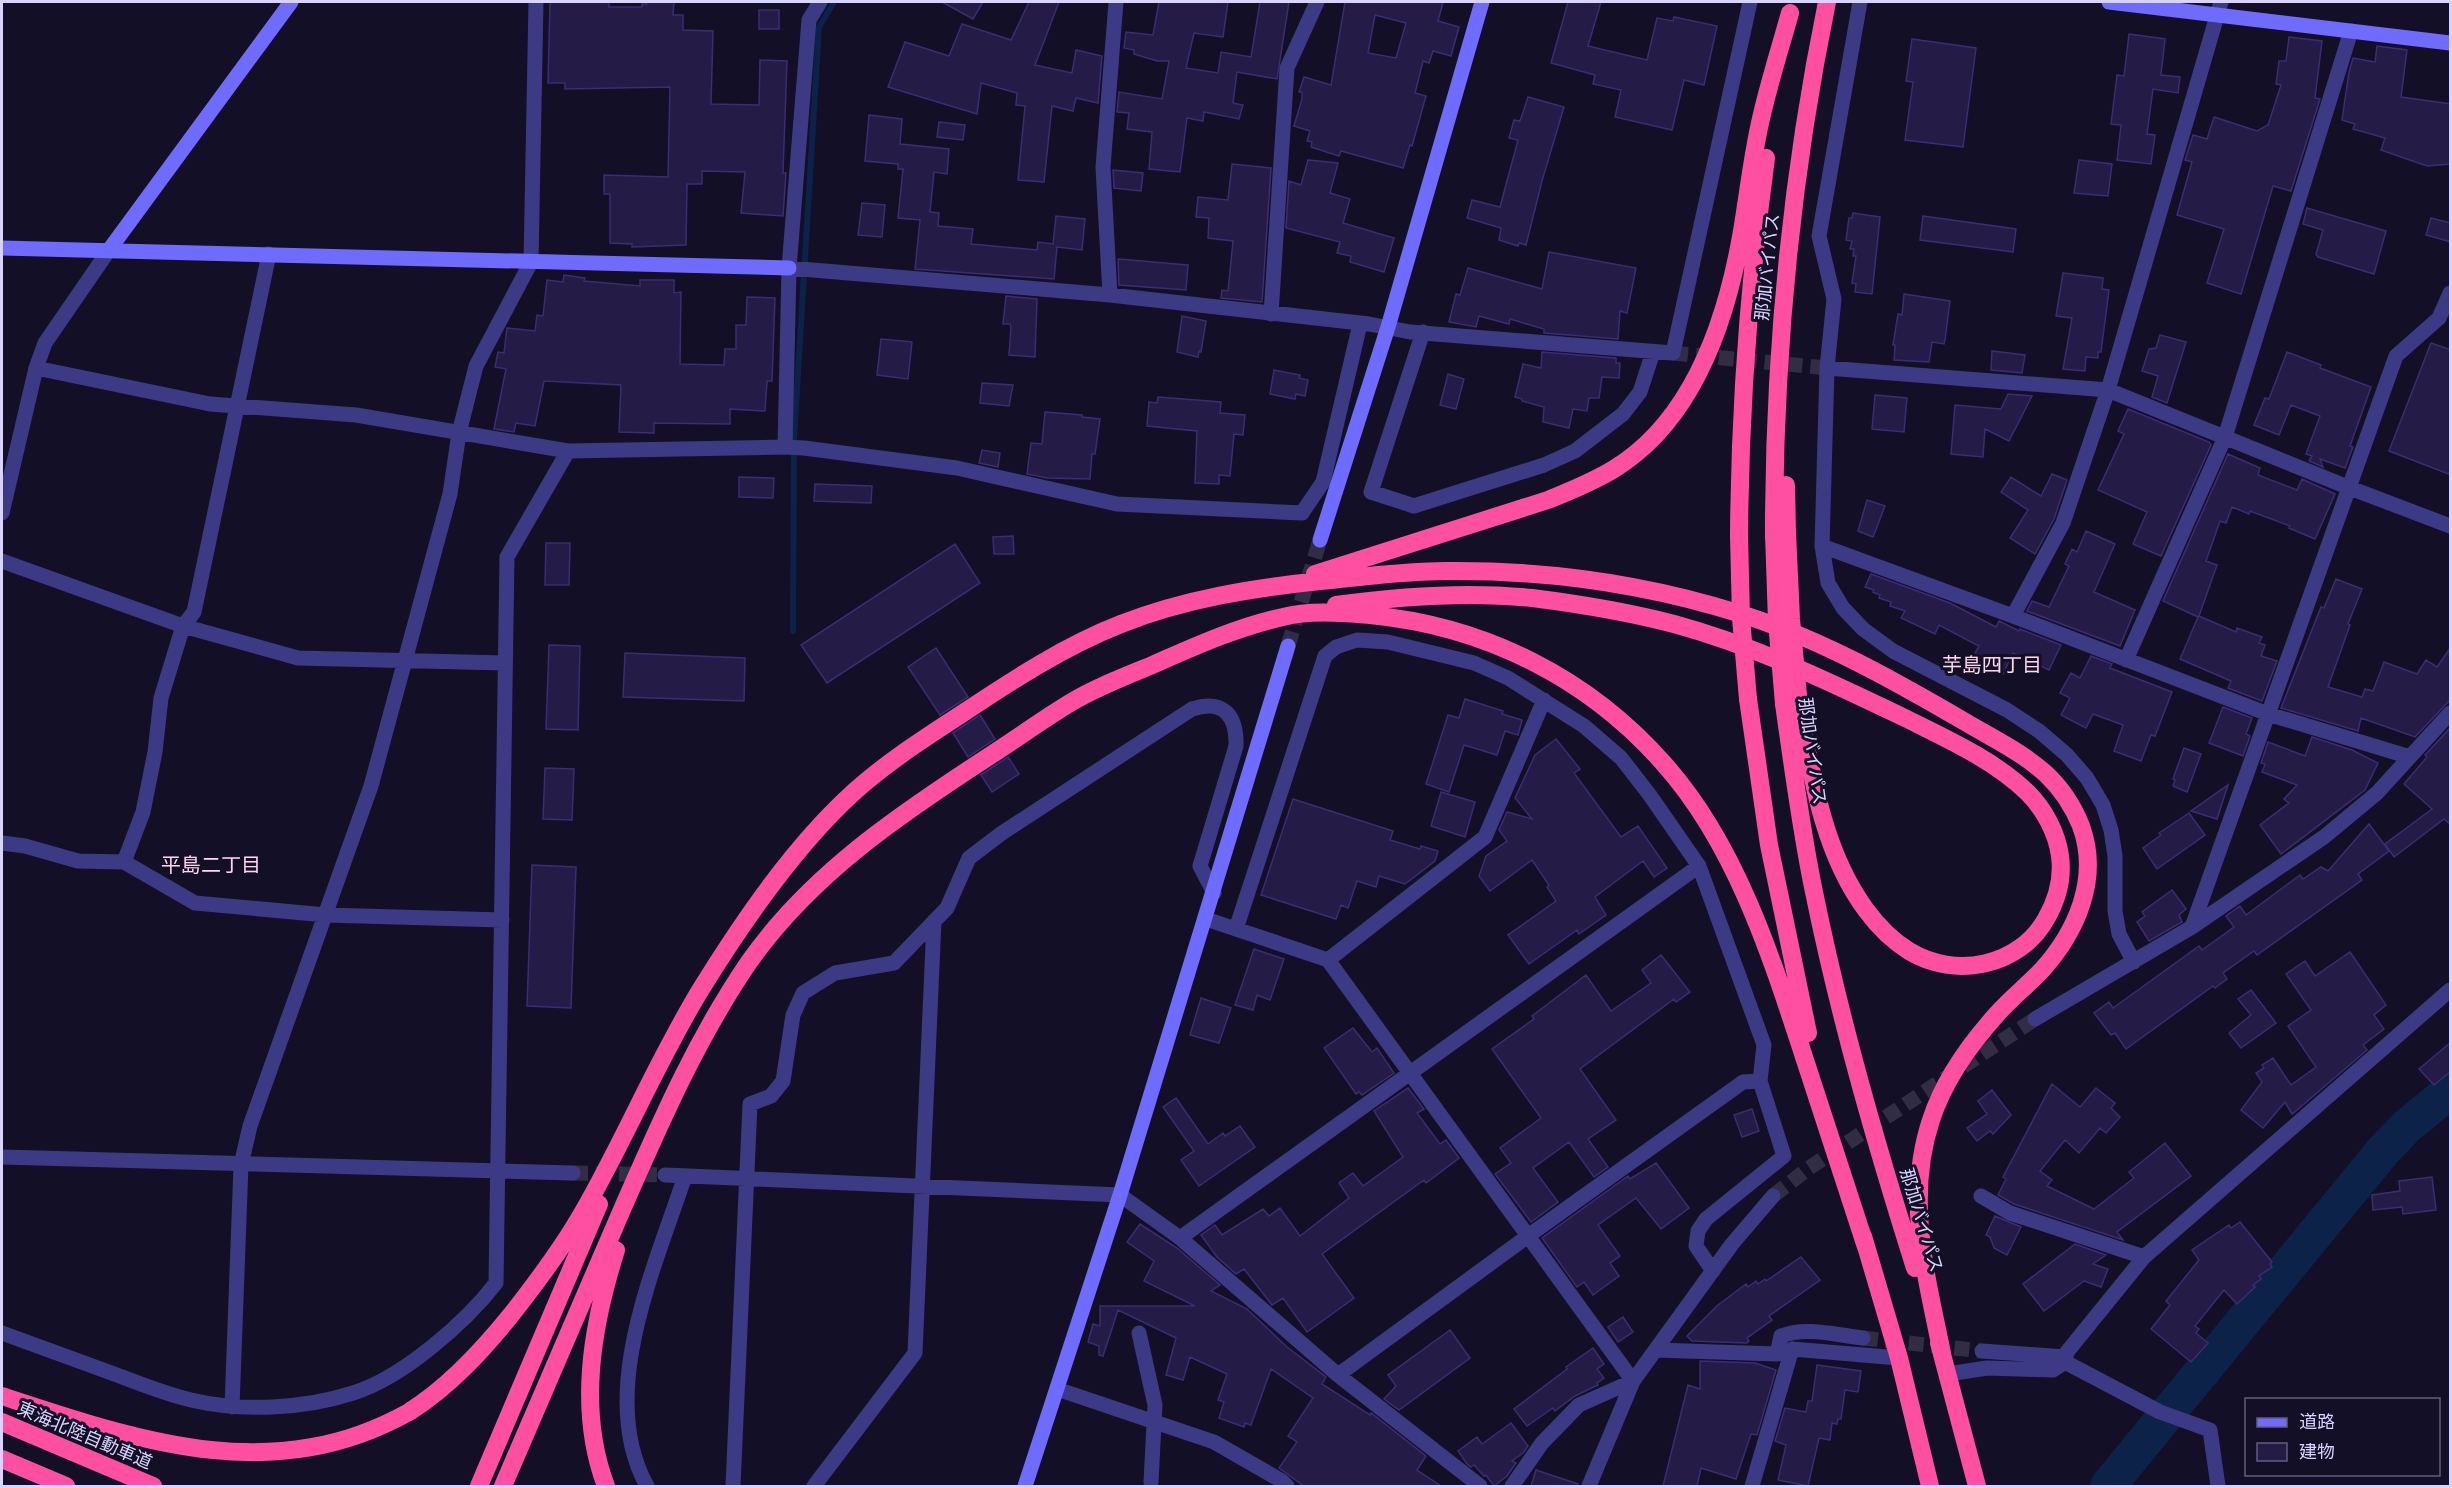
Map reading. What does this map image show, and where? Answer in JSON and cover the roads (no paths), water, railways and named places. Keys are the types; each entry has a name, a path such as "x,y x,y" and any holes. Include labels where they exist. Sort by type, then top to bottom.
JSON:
{"highway":[{"name":"那加バイパス","path":"1827,2 1804,131 1781,321 1774,437 1780,534 1777,621 1792,705 1813,890 1833,979 1884,1169 1942,1353 1977,1486"},
{"path":"1277,586 1548,500 1614,469 1640,450 1663,427 1686,395 1704,362 1749,236 1760,123 1791,7"},
{"name":"那加バイパス","path":"1749,236 1739,535 1741,618 1748,699 1769,845 1798,996 1866,1247 1899,1358 1930,1486"},
{"path":"2,1396 149,1443 193,1454 239,1459 283,1457 326,1449 404,1416 436,1393 468,1364 500,1329 550,1265 583,1212 676,1032 707,980 786,867 851,794 888,763 1045,660 1085,639 1128,621 1219,596 1277,586 1390,573 1495,572 1607,583 1689,600 1768,622 1817,642 1989,736 2029,760 2053,780 2069,801 2080,824 2087,848 2087,880 2076,920 2063,943 2043,968 1998,1012 1958,1062 1931,1120 1923,1151 1917,1215 1922,1254 1942,1353"},
{"path":"503,1486 672,1096 724,1000 752,958 814,887 856,849 910,807 1073,701 1179,653 1247,627 1335,605 1431,595 1530,598 1631,614 1676,625 1719,638 1816,676 1939,735 2010,777 2030,795 2045,815 2055,834 2061,857 2060,883 2054,906 2042,927 2024,946 1992,962 1955,966 1931,961 1909,951 1887,934 1867,912 1846,879 1827,831 1792,705"},
{"path":"1288,615 1338,613 1419,622 1463,633 1508,649 1548,668 1591,697 1629,729 1666,766 1698,809 1728,860 1753,916 1784,996 1866,1247"},
{"path":"479,1486 649,1084"},
{"path":"606,1486 599,1468 591,1428 592,1351 598,1313 626,1218 672,1096"},
{"name":"東海北陸自動車道","path":"2,1422 153,1486"},
{"path":"2,1459 66,1486"}],"street":[{"path":"2,513 36,368 45,343 109,250 291,2"},
{"path":"232,1407 241,1165 250,1126 371,786 450,494 459,433 476,366 531,262 536,2"},
{"path":"785,447 789,268 809,20 820,2"},
{"path":"1110,295 1103,167 1116,2"},
{"path":"1271,314 1287,68 1317,2"},
{"path":"1320,540 1388,327 1482,2"},
{"path":"2,248 789,268 1110,295 1423,332 1673,353 1750,2"},
{"path":"1860,2 1820,236 1834,298 1827,368 1822,546 1828,583 1843,608 1863,629 1893,651 2007,710 2039,731 2067,755 2086,778 2103,805 2111,830 2115,856 2115,911 2119,934 2134,962"},
{"path":"2109,2 2219,8 2351,31 2451,43"},
{"path":"2013,616 2063,523 2108,390 2219,8"},
{"path":"2126,660 2225,437 2351,31"},
{"path":"124,862 143,812 155,752 161,698 183,626 194,612 269,254"},
{"path":"2192,927 2396,356 2439,318 2451,293"},
{"path":"36,368 210,404 356,415 568,451 804,448 957,468 1117,504 1302,513 1323,482 1360,324"},
{"path":"1423,332 1371,492 1414,506 1544,465 1575,451 1623,414 1640,392 1653,352"},
{"path":"1827,368 2108,390 2350,488 2451,526"},
{"path":"2,1333 190,1400 232,1407 282,1406 326,1400 355,1393 383,1380 416,1359 481,1303 496,1283 507,557 568,451"},
{"path":"1822,546 2013,616 2268,714 2410,757"},
{"path":"2,561 183,626 298,658 505,663"},
{"path":"1236,929 1324,657 1336,647 1357,640 1388,642 1432,651 1491,671 1544,700 1584,726 1621,758 1699,866 1764,1045 1760,1081 1784,1156 1706,1219 1698,1232 1696,1246 1713,1271"},
{"path":"1025,1486 1120,1195 1288,646"},
{"path":"1329,960 1485,837 1544,700"},
{"path":"733,1486 750,1104 771,1096 783,1081 793,1015 803,993 835,973 894,963 946,908 969,858 1002,833 1192,709 1206,705 1220,708 1231,716 1236,731 1236,746 1200,866 1214,893"},
{"path":"2034,1019 2192,927 2324,837 2377,793 2451,713"},
{"path":"2,843 25,846 78,861 124,862 195,903 326,915 502,920"},
{"path":"1180,1238 1699,866"},
{"path":"1206,919 1329,960 1633,1381"},
{"path":"814,1486 915,1353 934,921"},
{"path":"1948,1374 1987,1368 2053,1370 2066,1360 2067,1352 2144,1257 2451,990"},
{"path":"1338,1376 1527,1236 1743,1082 1760,1081"},
{"path":"2,1157 573,1173"},
{"path":"665,1175 1120,1195 1180,1238 1338,1376 1480,1486"},
{"path":"647,1486 641,1475 630,1433 628,1378 632,1347 642,1307 685,1176"},
{"path":"1588,1486 1633,1381 1732,1244 1773,1196"},
{"path":"1982,1196 2010,1213 2144,1257"},
{"path":"1777,1354 1781,1336 1791,1332 1807,1331 1863,1338"},
{"path":"1139,1333 1155,1405 1151,1482"},
{"path":"1656,1350 1777,1354 1792,1349 1899,1358"},
{"path":"1752,1486 1792,1349"},
{"path":"1982,1351 2066,1360 2160,1412 2210,1430 2218,1486"},
{"path":"1512,1486 1542,1443 1580,1405 1633,1381"},
{"path":"1056,1389 1214,1442 1287,1486"}],"waterway":[{"path":"793,631 794,439 819,27 834,2"},
{"path":"2108,1486 2383,1151 2407,1126 2450,1091"}],"tunnel":[{"path":"1673,353 1827,368"},
{"path":"1288,646 1320,540"},
{"path":"1773,1196 1809,1168 2035,1019"},
{"path":"573,1173 665,1175"},
{"path":"1863,1338 1982,1351"}],"district":[{"name":"芋島四丁目","path":"1992,665"},
{"name":"平島二丁目","path":"211,865"}]}
